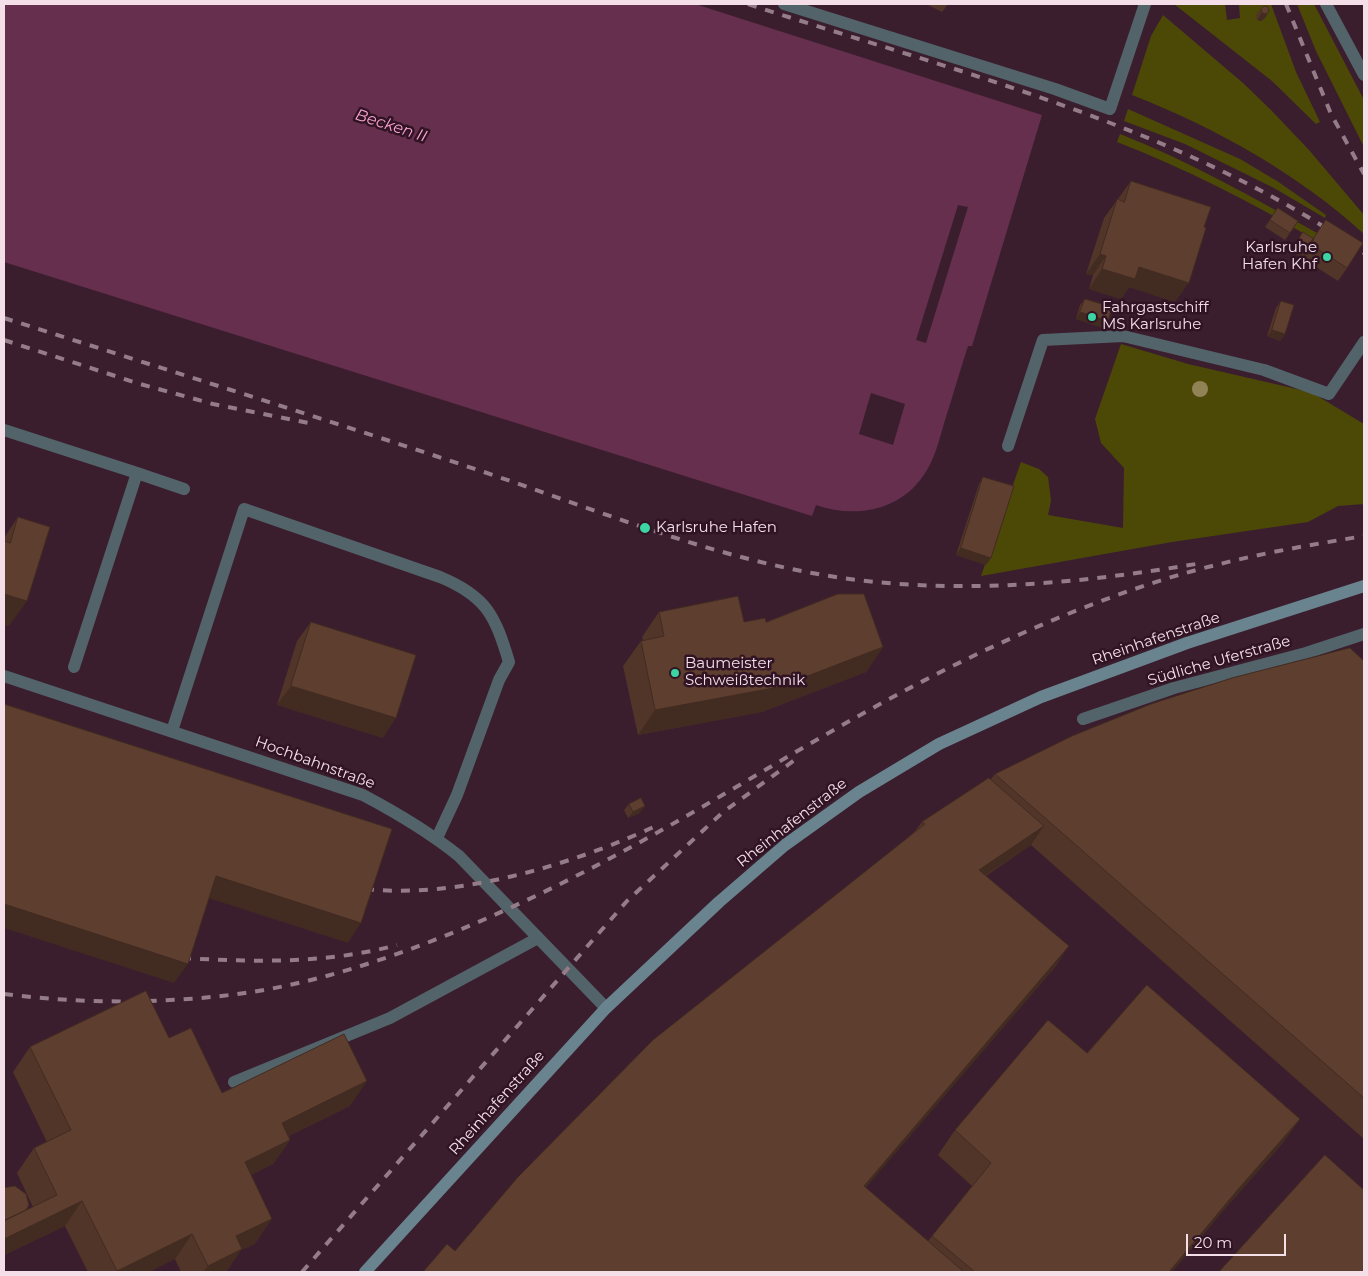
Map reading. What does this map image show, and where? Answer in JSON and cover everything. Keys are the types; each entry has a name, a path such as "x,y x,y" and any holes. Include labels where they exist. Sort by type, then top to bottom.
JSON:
{"main road":[{"name":"Rheinhafenstraße","path":"365,1272 606,1008 719,902 785,845 859,792 939,744 1041,697 1187,644 1364,586"}],"street":[{"path":"784,4 1055,89 1110,109 1144,4"},
{"path":"1326,4 1364,76"},
{"path":"1008,446 1043,340 1123,336 1264,370 1329,394 1364,342"},
{"path":"4,430 184,489"},
{"path":"74,667 137,473"},
{"path":"172,731 244,509 464,586 481,599 501,636 509,662 499,680 457,795 437,838"},
{"name":"Südliche Uferstraße","path":"1083,719 1174,688 1306,653 1364,634"},
{"name":"Hochbahnstraße","path":"4,676 363,795 437,838 485,882 606,1008"},
{"path":"234,1082 390,1018 538,938"}],"shaded area":[{"path":"1174,4 1225,4 1227,20 1240,18 1239,4 1271,4 1296,72 1320,122 1316,124 1272,81"},
{"path":"1297,4 1314,4 1364,100 1364,147 1316,51"},
{"path":"1163,15 1243,83 1309,150 1364,215 1364,234 1311,191 1254,154 1194,122 1132,95 1151,36"},
{"path":"1128,109 1240,159 1277,181 1326,215 1325,218 1274,188 1185,144 1124,121"},
{"path":"1120,134 1196,168 1317,233 1313,239 1217,186 1117,142"},
{"path":"1121,344 1188,364 1314,394 1364,424 1364,504 1338,506 1308,522 1172,542 981,576 1021,462 1039,469 1048,477 1051,501 1048,515 1123,528 1124,468 1101,443 1095,419"}],"water":[{"name":"Becken II","path":"4,4 695,4 1042,115 972,346 968,346 938,446 927,470 917,484 892,503 862,511 831,509 816,505 812,516 4,262"}],"pier":[{"path":"958,205 968,207 926,343 916,340"},
{"path":"871,393 905,404 893,445 859,434"}],"building":[{"path":"1264,6 1268,7 1269,11 1266,14 1262,13 1261,9"},
{"path":"1131,181 1211,207 1189,283 1139,267 1135,279 1102,269 1106,256 1100,254 1117,199 1124,202"},
{"path":"1278,208 1298,221 1290,233 1270,220"},
{"path":"1326,220 1363,243 1347,268 1310,244"},
{"path":"1303,232 1314,239 1306,251 1296,244"},
{"path":"1085,299 1112,307 1108,321 1080,312"},
{"path":"1281,301 1294,305 1285,334 1272,330"},
{"path":"983,477 1014,486 991,558 961,548"},
{"path":"18,517 50,527 27,601 4,594 4,541 10,543"},
{"path":"838,594 864,594 883,647 779,687 655,710 641,641 664,636 659,612 738,596 744,622 765,618 766,622"},
{"path":"311,622 416,655 396,718 291,686"},
{"path":"1350,648 1364,661 1364,1098 995,774 1072,736 1151,704 1232,678"},
{"path":"4,704 392,829 361,923 216,876 188,964 4,904"},
{"path":"989,778 1044,826 979,870 1069,946 864,1186 964,1272 423,1272 447,1244 455,1251 518,1177 653,1040 925,824 922,822"},
{"path":"641,798 645,806 633,812 629,804"},
{"path":"1147,985 1300,1119 1169,1272 975,1272 932,1236 991,1163 955,1130 1048,1020 1087,1053"},
{"path":"146,991 169,1038 191,1028 222,1093 344,1034 367,1081 282,1123 290,1140 245,1162 272,1219 236,1236 242,1249 208,1266 192,1234 117,1271 82,1201 4,1239 4,1221 57,1195 34,1148 71,1130 30,1047"},
{"path":"1325,1155 1364,1190 1364,1272 1219,1272"},
{"path":"15,1186 26,1194 29,1205 26,1210 4,1220 4,1188"}],"railway":[{"path":"748,4 987,79 1066,106 1143,136 1219,170 1293,208 1364,253"},
{"path":"1286,4 1331,114 1364,174"},
{"path":"4,318 424,452 661,533 706,547 796,570 887,583 978,586 1068,581 1202,563"},
{"path":"4,340 140,384 213,404 314,424"},
{"path":"4,994 94,1001 155,1001 215,997 296,983 349,970 455,932 558,885 653,835 887,700 967,659 1028,631 1091,605 1188,572 1274,552 1364,536"},
{"path":"302,1272 627,901 722,813 796,759"},
{"path":"365,889 401,891 439,889 516,875 554,865 591,852 660,824"},
{"path":"182,958 263,961 317,959 344,956 397,945"}],"place":[{"name":"Karlsruhe Hafen Khf","path":"1327,257"},
{"name":"Fahrgastschiff MS Karlsruhe","path":"1092,317"},
{"name":"Karlsruhe Hafen","path":"645,528"},
{"name":"Baumeister Schweißtechnik","path":"675,673"}]}
